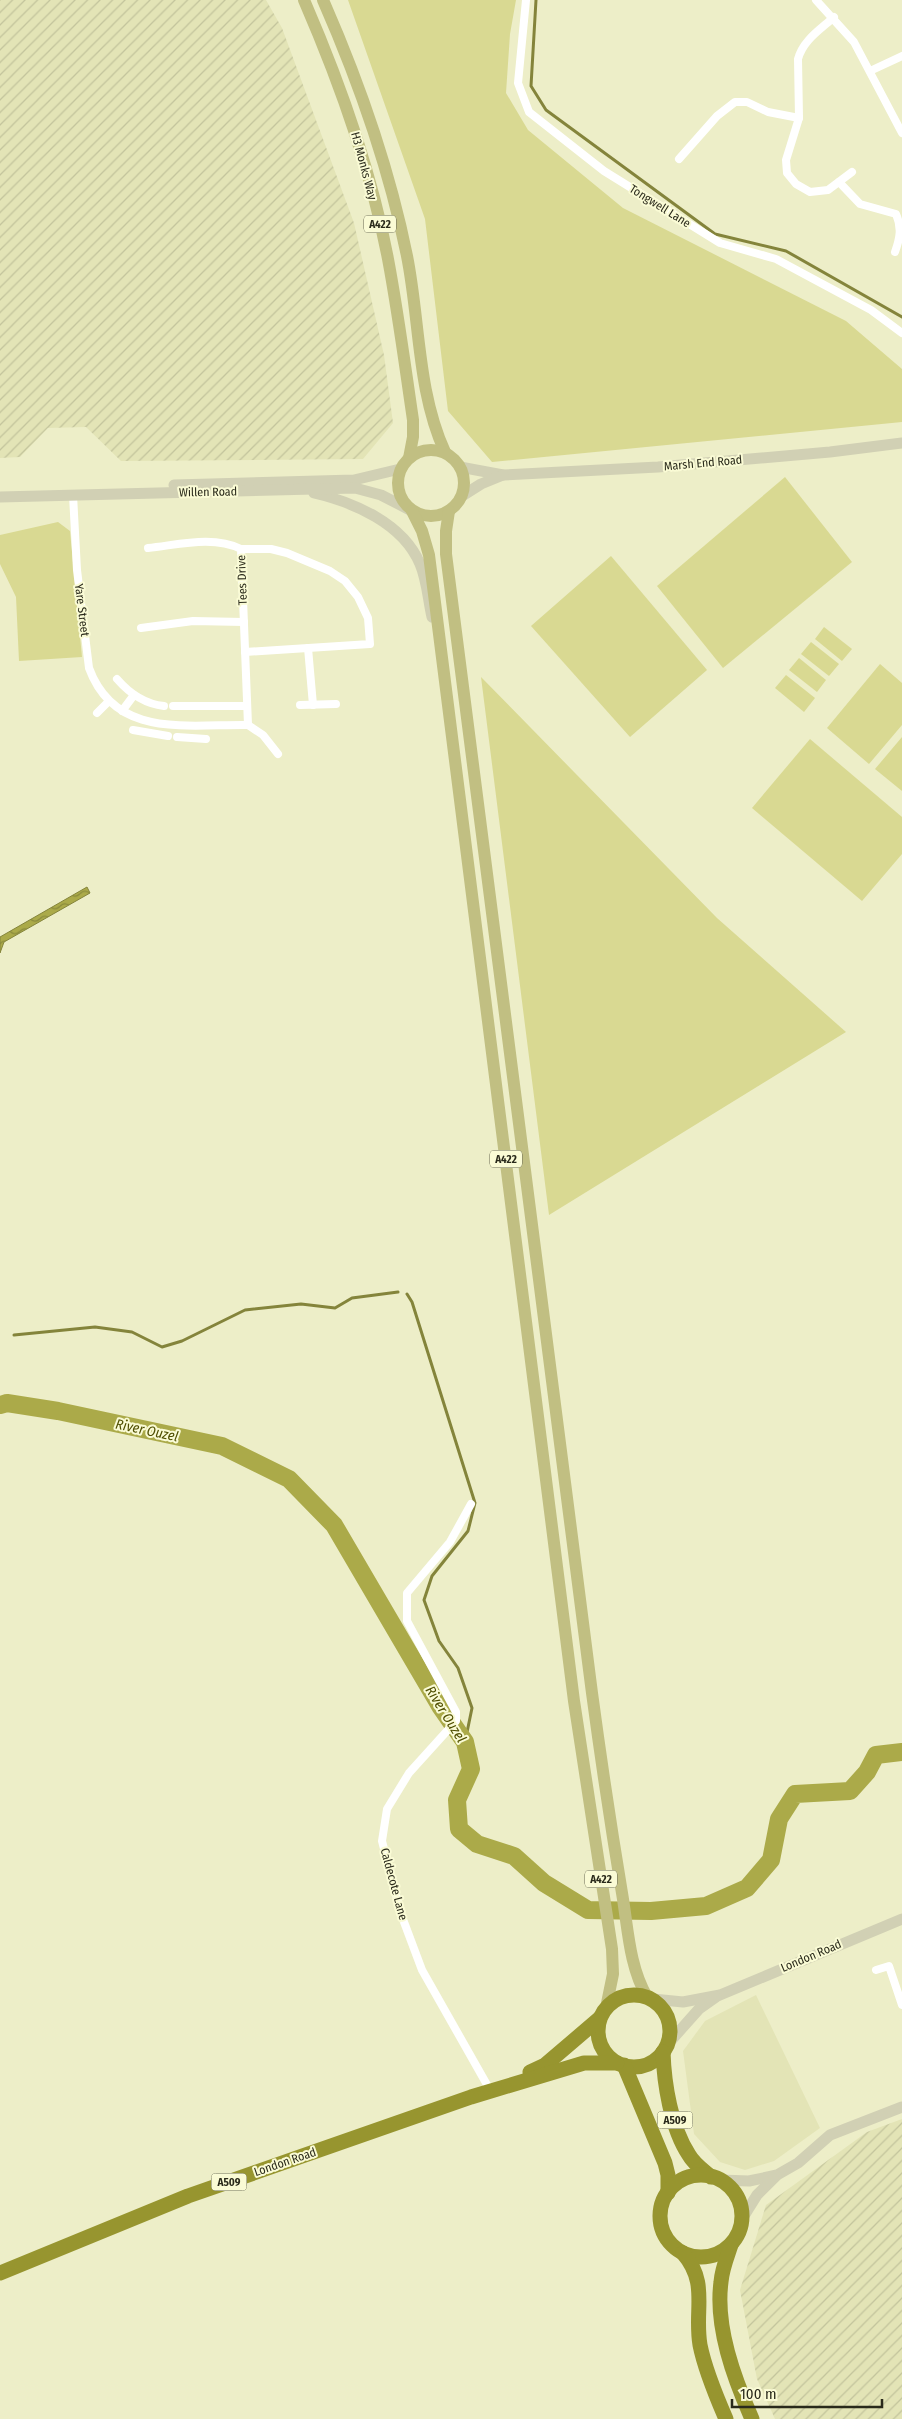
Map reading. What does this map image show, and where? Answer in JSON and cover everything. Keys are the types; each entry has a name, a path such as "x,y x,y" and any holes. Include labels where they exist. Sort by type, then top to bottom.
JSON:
{"highway":[{"path":"625,1996 650,1998 663,2008 668,2018 670,2030 665,2048 655,2060 645,2065 621,2064 608,2055 601,2045 598,2029 603,2013 625,1996"},
{"name":"London Road","path":"490,2090 545,2065 603,2013"},
{"name":"A509","path":"665,2048 665,2082 685,2148 694,2162 716,2178"},
{"name":"London Road","path":"0,2274 188,2196 490,2090 584,2063 621,2064"},
{"name":"A509","path":"621,2064 665,2163 668,2175 668,2193"},
{"path":"726,2419 702,2351 698,2323 700,2285 692,2264 683,2253 671,2244 662,2228 660,2216 668,2193 690,2177 716,2178 734,2193 741,2209 742,2219 738,2233 730,2245 722,2274 721,2310 729,2354 752,2419"},
{"path":"683,2253 695,2257 710,2256 730,2245"}],"main road":[{"name":"H3 Monks Way","path":"304,0 331,62 361,148 388,258 413,420 413,437 409,458"},
{"name":"H3 Monks Way","path":"323,0 348,55 379,144 407,256 431,418 444,452"},
{"path":"426,450 444,452 460,466 463,476 462,496 449,511 430,516 412,511 399,495 397,486 400,469 409,458 426,450"},
{"name":"A422","path":"412,511 422,531 428,555 590,1810 612,1949 614,1974 603,2013"},
{"name":"A422","path":"449,511 446,531 446,554 607,1806 637,1976 650,1998"}],"street":[{"name":"Tongwell Lane","path":"526,0 518,82 529,112 604,171 720,243 776,259 871,310 902,333"},
{"path":"816,0 834,17 854,42 902,133"},
{"path":"834,17 805,42 800,50 798,59 799,118 786,160 787,173 796,184 810,192 828,190 852,172"},
{"path":"870,71 902,56"},
{"path":"679,159 721,111 735,102 747,102 768,112 799,118"},
{"path":"696,140 703,146"},
{"path":"839,182 860,204 889,210 896,214 902,223 901,234 895,252"},
{"name":"Marsh End Road","path":"460,466 503,475 658,467 830,452 901,443"},
{"name":"Willen Road","path":"0,491 354,480 400,469"},
{"name":"Marsh End Road","path":"462,496 481,484 503,475"},
{"name":"Willen Road","path":"0,497 355,488 381,495 412,511"},
{"path":"300,490 357,506 377,518 407,544 420,564 440,644"},
{"name":"Yare Street","path":"73,495 77,570 89,668 94,682 108,701 122,711 152,724 248,725"},
{"name":"Tees Drive","path":"148,548 214,541 229,543 241,549 248,725"},
{"path":"241,549 271,549 287,553 330,571 344,581 358,597 368,618 370,644 245,652"},
{"path":"141,628 193,621 244,622"},
{"path":"308,648 312,705"},
{"path":"117,679 134,695 153,705 164,706"},
{"path":"122,711 134,695"},
{"path":"97,713 108,701"},
{"path":"300,705 336,704"},
{"path":"173,706 247,706"},
{"path":"151,734 152,724"},
{"path":"190,724 190,738"},
{"path":"248,725 263,735 278,754"},
{"path":"133,730 168,736"},
{"path":"177,737 206,739"},
{"name":"Caldecote Lane","path":"471,1504 450,1542 406,1593 407,1621 456,1712 456,1721 410,1773 387,1808 382,1841 400,1914 422,1970 490,2090"},
{"name":"London Road","path":"665,2048 699,2009 720,1995 902,1918"},
{"path":"876,1970 889,1966 902,2005"},
{"name":"London Road","path":"650,1998 683,2002 720,1995"},
{"path":"716,2178 754,2181 777,2175 794,2165 830,2135 902,2107"},
{"path":"742,2219 758,2195 777,2175"}],"shaded area":[{"path":"0,0 266,0 282,28 354,223 384,355 393,423 363,459 121,461 86,427 48,428 20,457 0,458"},
{"path":"348,0 516,0 510,34 506,93 528,130 623,208 846,321 902,369 902,422 492,462 448,411 425,219"},
{"path":"785,477 852,562 723,668 657,586"},
{"path":"58,522 70,531 82,657 19,661 16,597 0,564 0,535"},
{"path":"611,556 707,670 630,737 531,626"},
{"path":"824,627 852,649 842,661 815,639"},
{"path":"811,642 839,664 829,676 801,654"},
{"path":"799,658 826,680 817,692 789,670"},
{"path":"880,664 902,683 902,725 869,764 827,728"},
{"path":"786,675 815,698 804,712 775,688"},
{"path":"481,677 717,918 846,1032 549,1215"},
{"path":"902,737 902,791 875,769"},
{"path":"810,739 902,817 902,854 862,901 752,808"},
{"path":"756,1995 820,2128 774,2161 745,2170 720,2162 694,2134 683,2051 705,2021"},
{"path":"902,2119 902,2419 775,2419 757,2379 740,2290 766,2205 867,2132"}],"water":[{"path":"87,887 90,893 4,942 0,953 0,937"}],"waterway":[{"path":"536,0 531,86 546,110 715,234 786,251 902,317"},
{"path":"14,1335 95,1327 132,1332 162,1347 182,1341 245,1310 301,1304 335,1308 352,1298 398,1292"},
{"path":"407,1294 412,1302 475,1503 468,1531 432,1576 424,1600 439,1641 458,1668 472,1708 465,1742"},
{"name":"River Ouzel","path":"0,1405 7,1403 58,1411 222,1446 289,1479 334,1525 440,1706 465,1742 471,1769 457,1800 459,1829 477,1844 514,1856 544,1883 588,1910 651,1911 706,1906 747,1888 771,1860 779,1819 795,1794 850,1791 867,1772 876,1755 902,1752"}]}
